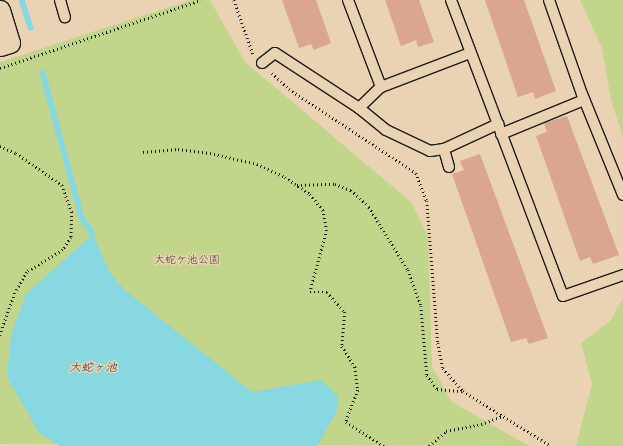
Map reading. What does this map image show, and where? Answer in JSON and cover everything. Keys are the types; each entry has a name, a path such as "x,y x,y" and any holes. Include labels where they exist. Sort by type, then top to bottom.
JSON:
{"street":[{"path":"0,10 10,43 0,46"}],"lane":[{"path":"60,0 65,17"},
{"path":"348,0 381,87"},
{"path":"451,0 563,296 623,275"},
{"path":"549,0 584,100 623,195"},
{"path":"262,63 275,53 359,108 386,130 413,145 430,151 444,149 498,124"},
{"path":"359,108 381,87 470,53"},
{"path":"501,134 584,100"},
{"path":"444,149 449,166"}],"path":[{"path":"0,68 201,0"},
{"path":"234,0 253,54 289,90 416,173 427,201 438,343 443,368 463,391 551,446"},
{"path":"0,146 16,153 62,185 72,212 71,237 63,250 27,272 15,293 0,335"},
{"path":"143,152 178,149 210,153 257,164 310,194 323,210 327,230 310,292 327,292 345,312 342,346 355,367 358,390 346,422 384,446"},
{"path":"296,185 335,184 351,190 369,207 408,270 421,306 427,375 436,389 463,391"},
{"path":"429,446 446,431 481,424 504,416"}],"green space":[{"name":"大蛇ケ池公園","path":"191,0 210,0 245,62 412,203 428,237 432,366 452,402 529,446 0,444 0,62"},
{"path":"580,0 623,0 623,137 611,100 602,48"},
{"path":"623,298 623,446 576,446 592,384 581,343 610,321"}],"water":[{"name":"大蛇ヶ池","path":"93,234 110,273 126,291 252,392 321,380 337,395 337,411 317,446 60,446 39,433 7,377 11,335 26,294"}],"building":[{"path":"282,0 316,0 331,43 314,50 311,44 299,48"},
{"path":"385,0 419,0 434,42 418,47 416,40 401,46"},
{"path":"485,0 524,0 556,91 535,99 533,92 518,97"},
{"path":"567,116 619,255 593,264 590,257 580,261 536,136 547,132 544,123"},
{"path":"480,154 548,338 529,344 526,338 511,342 452,174 464,170 460,161"}],"waterway":[{"path":"22,0 31,28"},
{"path":"43,73 82,218 93,234"}]}
